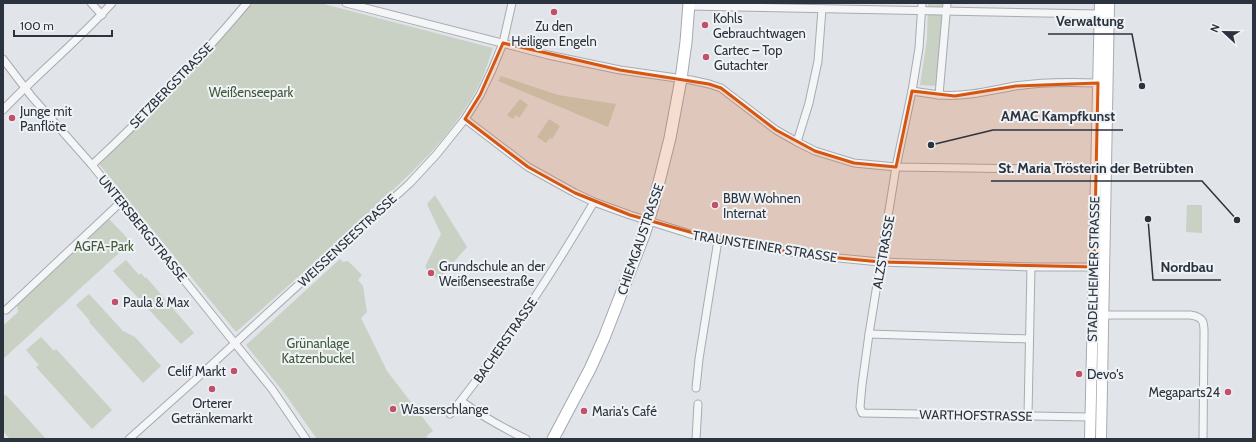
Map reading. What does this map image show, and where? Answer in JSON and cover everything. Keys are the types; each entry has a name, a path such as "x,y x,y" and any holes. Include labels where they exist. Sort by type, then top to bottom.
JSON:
{"main road":[{"name":"STADELHEIMER STRASSE","path":"1090,439 1100,3"},
{"name":"STADELHEIMER STRASSE","path":"1101,439 1109,3"},
{"name":"CHIEMGAUSTRASSE","path":"553,439 590,369 604,338 655,201 670,138 681,79 689,4"}],"street":[{"path":"91,3 102,15"},
{"path":"3,110 25,87 102,15 112,3"},
{"name":"SETZBERGSTRASSE","path":"92,165 181,78 218,38 247,3"},
{"path":"346,3 548,55 620,70 703,82 721,88 776,130 797,142 815,151 854,163 896,167 1106,170"},
{"name":"WEISSENSEESTRASSE","path":"129,439 423,170 465,119 480,95 492,70 502,43 512,3"},
{"name":"ALZSTRASSE","path":"862,413 860,407 869,334 896,167 912,91 919,48 922,3"},
{"path":"939,95 948,3"},
{"path":"689,4 822,9 1099,14"},
{"path":"797,142 810,103 818,61 822,9"},
{"name":"UNTERSBERGSTRASSE","path":"3,59 92,165 272,389 306,439"},
{"path":"912,91 955,96 969,95 1016,86 1062,83 1098,83"},
{"name":"TRAUNSTEINER STRASSE","path":"465,119 528,167 594,202 648,221 718,240 808,255 880,262 1031,267 1094,267"},
{"path":"6,310 121,202"},
{"name":"BACHERSTRASSE","path":"450,414 526,312 594,202"},
{"path":"696,388 699,359 718,240"},
{"path":"1028,415 1031,267"},
{"path":"1093,315 1195,316 1202,320 1204,324 1203,439 1207,439"},
{"path":"869,334 1029,339"},
{"path":"461,401 478,414 526,439"},
{"path":"696,439 698,404"},
{"name":"WARTHOFSTRASSE","path":"862,413 1090,416"}],"highlighted area":[{"path":"503,43 620,70 709,84 721,88 776,130 815,151 854,163 896,167 912,91 955,96 1016,86 1098,83 1094,267 880,262 808,255 718,240 630,215 575,193 528,167 465,119 480,95"}],"green space":[{"name":"Weißenseepark","path":"252,3 320,3 493,48 481,80 468,104 456,122 428,156 348,232 236,332 99,164 195,66"},
{"path":"928,3 944,3 937,86 920,85 927,39"},
{"path":"501,76 558,95 616,104 608,127 498,81"},
{"path":"520,99 528,105 519,118 516,115 513,119 507,115"},
{"path":"549,119 560,126 552,139 550,138 546,143 537,137"},
{"path":"435,195 467,247 438,280 425,267 441,234 427,204"},
{"path":"1187,205 1202,205 1202,233 1186,232"},
{"name":"AGFA-Park","path":"109,219 131,242 3,359 3,322 5,324 18,312 17,305"},
{"name":"Grünanlage Katzenbuckel","path":"340,259 343,262 348,261 362,275 358,280 363,286 367,312 361,318 387,371 433,431 426,436 429,439 317,439 285,394 246,345"},
{"path":"126,260 139,275 141,273 145,278 146,277 194,333 181,344 113,271"},
{"path":"89,294 123,331 135,337 161,366 143,383 89,322 90,321 76,305"},
{"path":"41,337 54,351 56,349 112,410 92,429 36,367 39,365 26,350"},
{"path":"6,395 46,439 10,439 3,431 3,396"}],"place":[{"name":"Zu den Heiligen Engeln","path":"554,12"},
{"name":"Kohls Gebrauchtwagen","path":"705,25"},
{"name":"Cartec – Top Gutachter","path":"706,57"},
{"name":"Verwaltung","path":"1142,86"},
{"name":"Junge mit Panflöte","path":"12,118"},
{"name":"AMAC Kampfkunst","path":"931,145"},
{"name":"BBW Wohnen Internat","path":"715,205"},
{"name":"Nordbau","path":"1148,219"},
{"name":"St. Maria Trösterin der Betrübten","path":"1237,220"},
{"name":"Grundschule an der Weißenseestraße","path":"431,273"},
{"name":"Paula & Max","path":"115,302"},
{"name":"Celif Markt","path":"234,371"},
{"name":"Devo's","path":"1079,374"},
{"name":"Orterer Getränkemarkt","path":"212,389"},
{"name":"Megaparts24","path":"1228,392"},
{"name":"Wasserschlange","path":"393,409"},
{"name":"Maria's Café","path":"584,411"}]}
